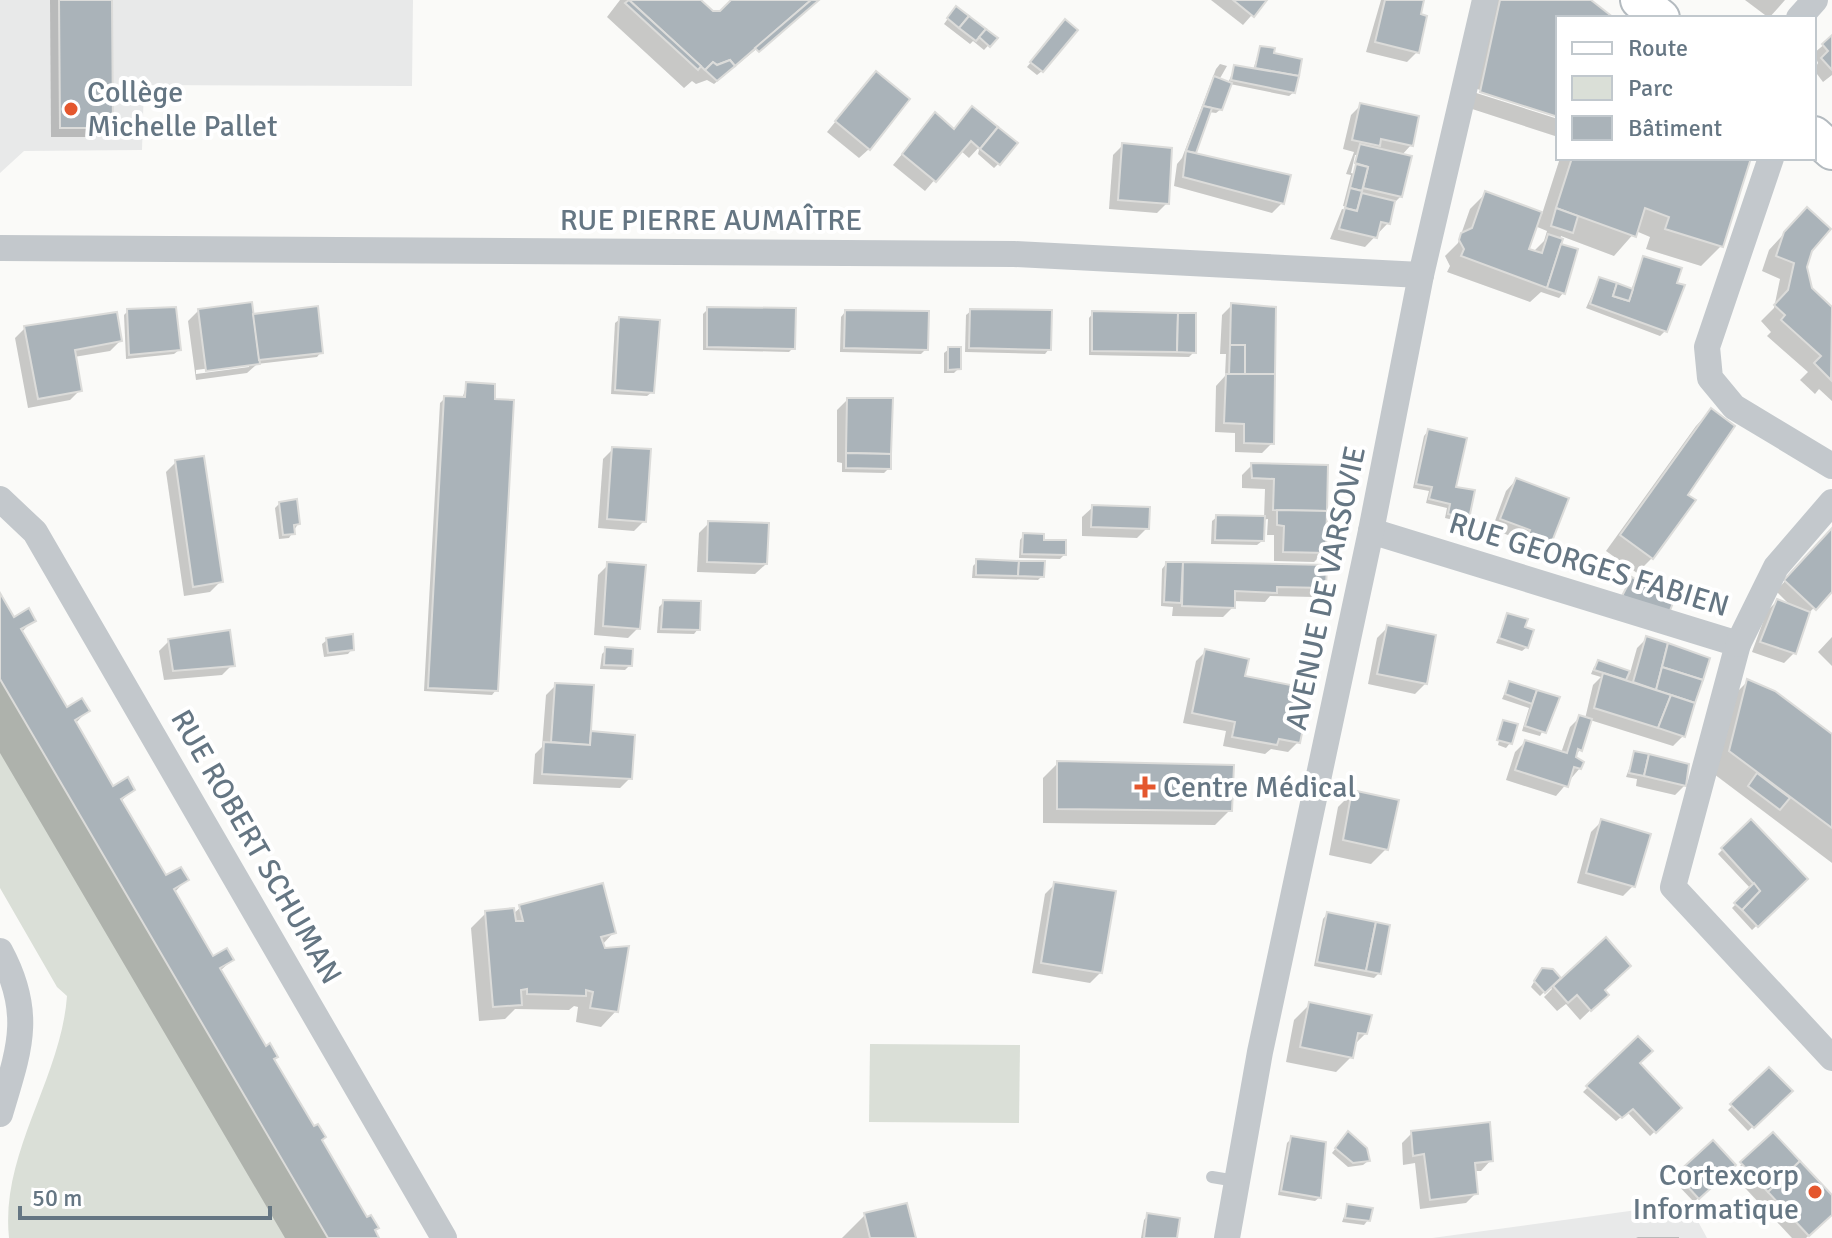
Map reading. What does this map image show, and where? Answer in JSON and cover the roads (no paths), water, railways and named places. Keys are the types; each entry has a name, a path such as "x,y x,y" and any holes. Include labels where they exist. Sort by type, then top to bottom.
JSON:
{"street":[{"name":"AVENUE DE VARSOVIE","path":"1227,1238 1224,1179 1371,531 1421,275 1485,0"},
{"path":"1639,0 1659,16"},
{"path":"1801,16 1815,0"},
{"path":"1816,137 1832,151"},
{"path":"1770,160 1707,347 1710,378 1734,407 1832,466"},
{"name":"RUE PIERRE AUMAÎTRE","path":"0,248 1014,254 1421,275"},
{"name":"RUE ROBERT SCHUMAN","path":"0,499 35,532 444,1238"},
{"path":"1738,644 1776,567 1832,502"},
{"name":"RUE GEORGES FABIEN","path":"1371,531 1738,644 1673,887 1832,1058"},
{"path":"0,951 13,976 22,1013 21,1039 5,1082 0,1114"}],"place":[{"name":"Collège Michelle Pallet","path":"71,109"},
{"name":"Centre Médical","path":"1145,787"},
{"name":"Cortexcorp Informatique","path":"1815,1192"}]}
